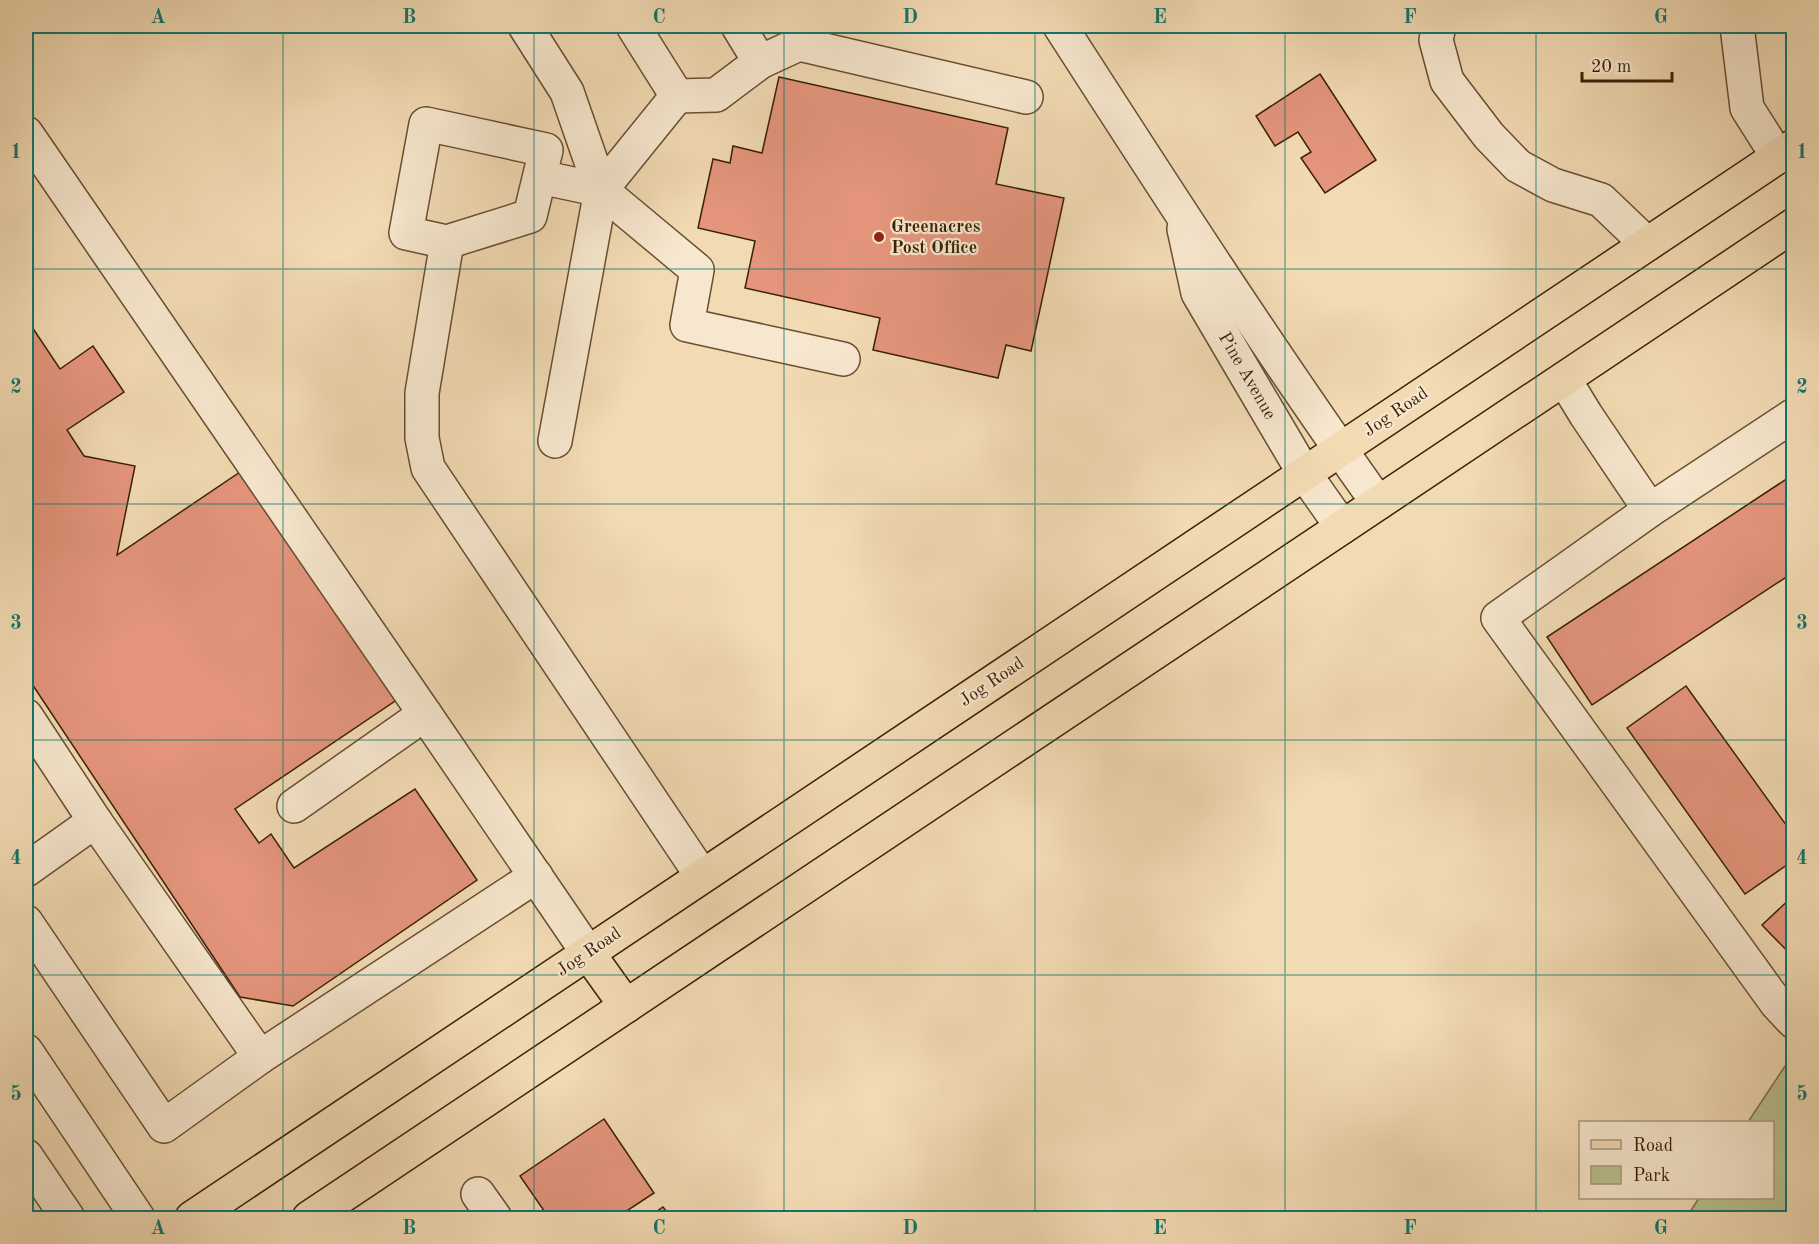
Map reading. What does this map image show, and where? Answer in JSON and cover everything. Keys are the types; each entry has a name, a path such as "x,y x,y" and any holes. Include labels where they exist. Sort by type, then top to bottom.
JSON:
{"main road":[{"name":"Jog Road","path":"192,1218 1786,152"},
{"path":"309,1218 1794,225"},
{"path":"588,953 626,1006"}],"street":[{"path":"525,26 567,92 601,190"},
{"path":"633,26 677,96"},
{"path":"738,26 760,62"},
{"name":"Pine Avenue","path":"1060,26 1180,213 1378,503"},
{"path":"1439,26 1436,39 1447,81 1489,136 1518,166 1553,185 1601,200 1647,244"},
{"path":"1737,26 1747,108 1786,152"},
{"path":"555,441 601,190 677,96 716,95 760,62 799,44 1026,97"},
{"path":"426,124 546,150 530,216 447,242 406,233 426,124"},
{"path":"26,133 588,953"},
{"path":"540,177 601,190 698,270 687,325 843,359"},
{"name":"Pine Avenue","path":"1180,213 1198,293 1304,473 1342,527"},
{"path":"447,242 422,393 422,438 428,468 702,876"},
{"path":"1564,379 1650,510"},
{"path":"1794,415 1650,510 1498,618 1777,1004 1794,1022"},
{"path":"294,806 425,714"},
{"path":"26,716 260,1057"},
{"path":"26,870 96,821"},
{"path":"26,922 164,1126 260,1057 536,876"},
{"path":"26,1051 138,1218"},
{"path":"26,1156 68,1218"}],"green space":[{"path":"1793,1054 1793,1218 1686,1218 1698,1199 1774,1199 1774,1121 1749,1121"}],"building":[{"path":"1320,74 1376,160 1325,193 1301,158 1311,152 1298,132 1275,146 1256,116"},
{"path":"779,77 1008,128 996,184 1064,198 1031,351 1006,345 998,378 873,350 880,318 745,288 755,241 698,228 713,159 730,163 733,146 762,153"},
{"path":"26,318 60,369 93,346 124,392 67,430 84,456 135,466 117,555 246,468 401,697 235,809 259,843 271,834 294,868 415,789 477,880 293,1006 240,997 26,675 26,500 29,480 26,475"},
{"path":"1794,474 1794,572 1592,705 1547,637"},
{"path":"1686,686 1794,836 1794,860 1745,894 1627,728"},
{"path":"1794,895 1794,958 1762,925"},
{"path":"604,1119 654,1193 616,1218 549,1218 520,1176"},
{"path":"663,1207 672,1218 647,1218"}],"place":[{"name":"Greenacres Post Office","path":"879,237"}]}
